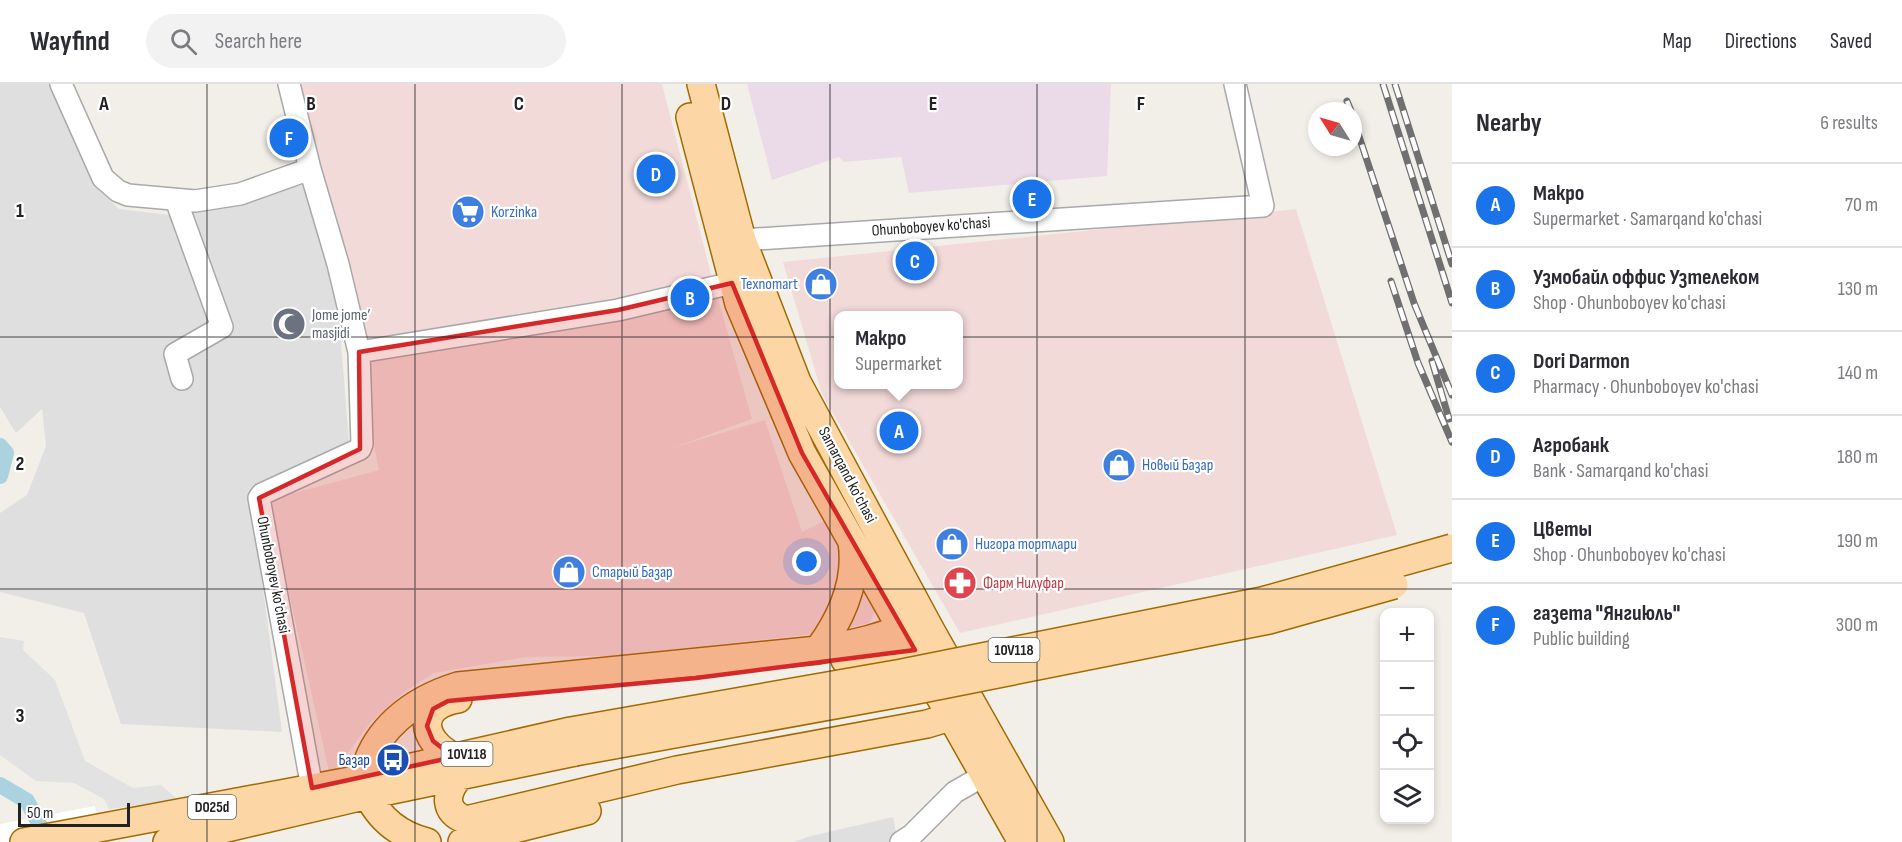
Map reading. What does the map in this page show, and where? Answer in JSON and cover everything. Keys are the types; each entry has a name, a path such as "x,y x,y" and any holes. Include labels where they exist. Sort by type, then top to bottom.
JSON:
{"main road":[{"name":"Samarqand ko'chasi","path":"682,84 732,283 802,453 852,541 919,634"},
{"name":"Samarqand ko'chasi","path":"700,84 742,240 798,382 919,634 965,718 995,769 1050,842"},
{"path":"818,650 844,608 855,559 852,541"},
{"name":"10V118","path":"365,786 902,673 1262,601 1452,548"},
{"name":"10V118","path":"573,741 912,692 1269,620 1452,567"},
{"path":"427,842 388,824 376,811 365,786 370,756 397,719 424,699 458,686 499,680 818,650 919,634"},
{"path":"919,634 696,678 556,687 448,701 433,709 428,726 433,741 457,767 448,792 448,806 456,816 466,820 677,770 965,718"},
{"path":"462,842 965,718"},
{"name":"Samarqand ko'chasi","path":"995,769 1022,842"},
{"name":"D025d","path":"24,842 108,833 312,788 365,786"},
{"name":"D025d","path":"167,842 365,786"}],"street":[{"path":"61,84 108,184 128,195 195,201 240,194 310,169"},
{"name":"Ohunboboyev ko'chasi","path":"289,84 310,169 338,264 358,352 362,444 360,449 262,494 259,498 312,788"},
{"name":"Ohunboboyev ko'chasi","path":"742,240 1263,206 1235,84"},
{"path":"176,200 222,327 175,354 182,379"},
{"path":"358,352 618,310 732,283"},
{"path":"901,842 912,835 955,792 995,769"}],"highlighted area":[{"path":"732,283 802,453 915,650 696,678 448,701 433,709 427,726 433,741 454,757 312,788 259,498 360,449 359,352 618,310"}],"shaded area":[{"path":"0,84 50,84 95,186 119,209 170,215 308,184 339,317 349,443 250,491 282,732 121,724 84,613 0,592 0,513 27,495 46,446 42,409 16,433 0,407"},
{"path":"297,84 662,84 712,278 752,419 672,448 765,420 802,532 826,520 876,611 869,623 833,632 612,656 526,657 434,673 403,693 372,721 330,776 268,500 379,470 311,137"},
{"path":"747,84 1111,84 1107,176 909,193 901,157 844,162 839,157 772,180"},
{"name":"Новый Базар","path":"1296,209 1397,535 960,633 822,394 783,262"},
{"path":"0,637 24,641 23,650 55,680 85,761 133,788 161,785 178,800 109,809 104,799 74,783 36,781 0,755"},
{"path":"893,817 898,842 793,842 811,836"}],"pier":[{"path":"95,806 102,842 0,842 0,824"}],"waterway":[{"path":"0,446 6,453 0,476"},
{"path":"0,785 27,801 49,842"}],"railway":[{"path":"1383,84 1452,303"},
{"path":"1395,84 1452,264"},
{"path":"1362,145 1414,303 1452,395"},
{"path":"1391,281 1418,363 1452,442"},
{"path":"1432,361 1449,419"}],"place":[{"name":"газета \"Янгиюль\"","path":"289,138"},
{"name":"Агробанк","path":"656,174"},
{"name":"Цветы","path":"1032,199"},
{"name":"Korzinka","path":"468,212"},
{"name":"Dori Darmon","path":"915,261"},
{"name":"Texnomart","path":"821,284"},
{"name":"Узмобайл оффис Узтелеком","path":"690,298"},
{"name":"Jome jome’ masjidi","path":"289,324"},
{"name":"Макро","path":"899,431"},
{"name":"Новый Базар","path":"1119,465"},
{"name":"Нигора тортлари","path":"952,544"},
{"name":"Cтарый Базар","path":"569,572"},
{"name":"Фарм Нилуфар","path":"960,583"},
{"name":"Базар","path":"393,760"}]}
